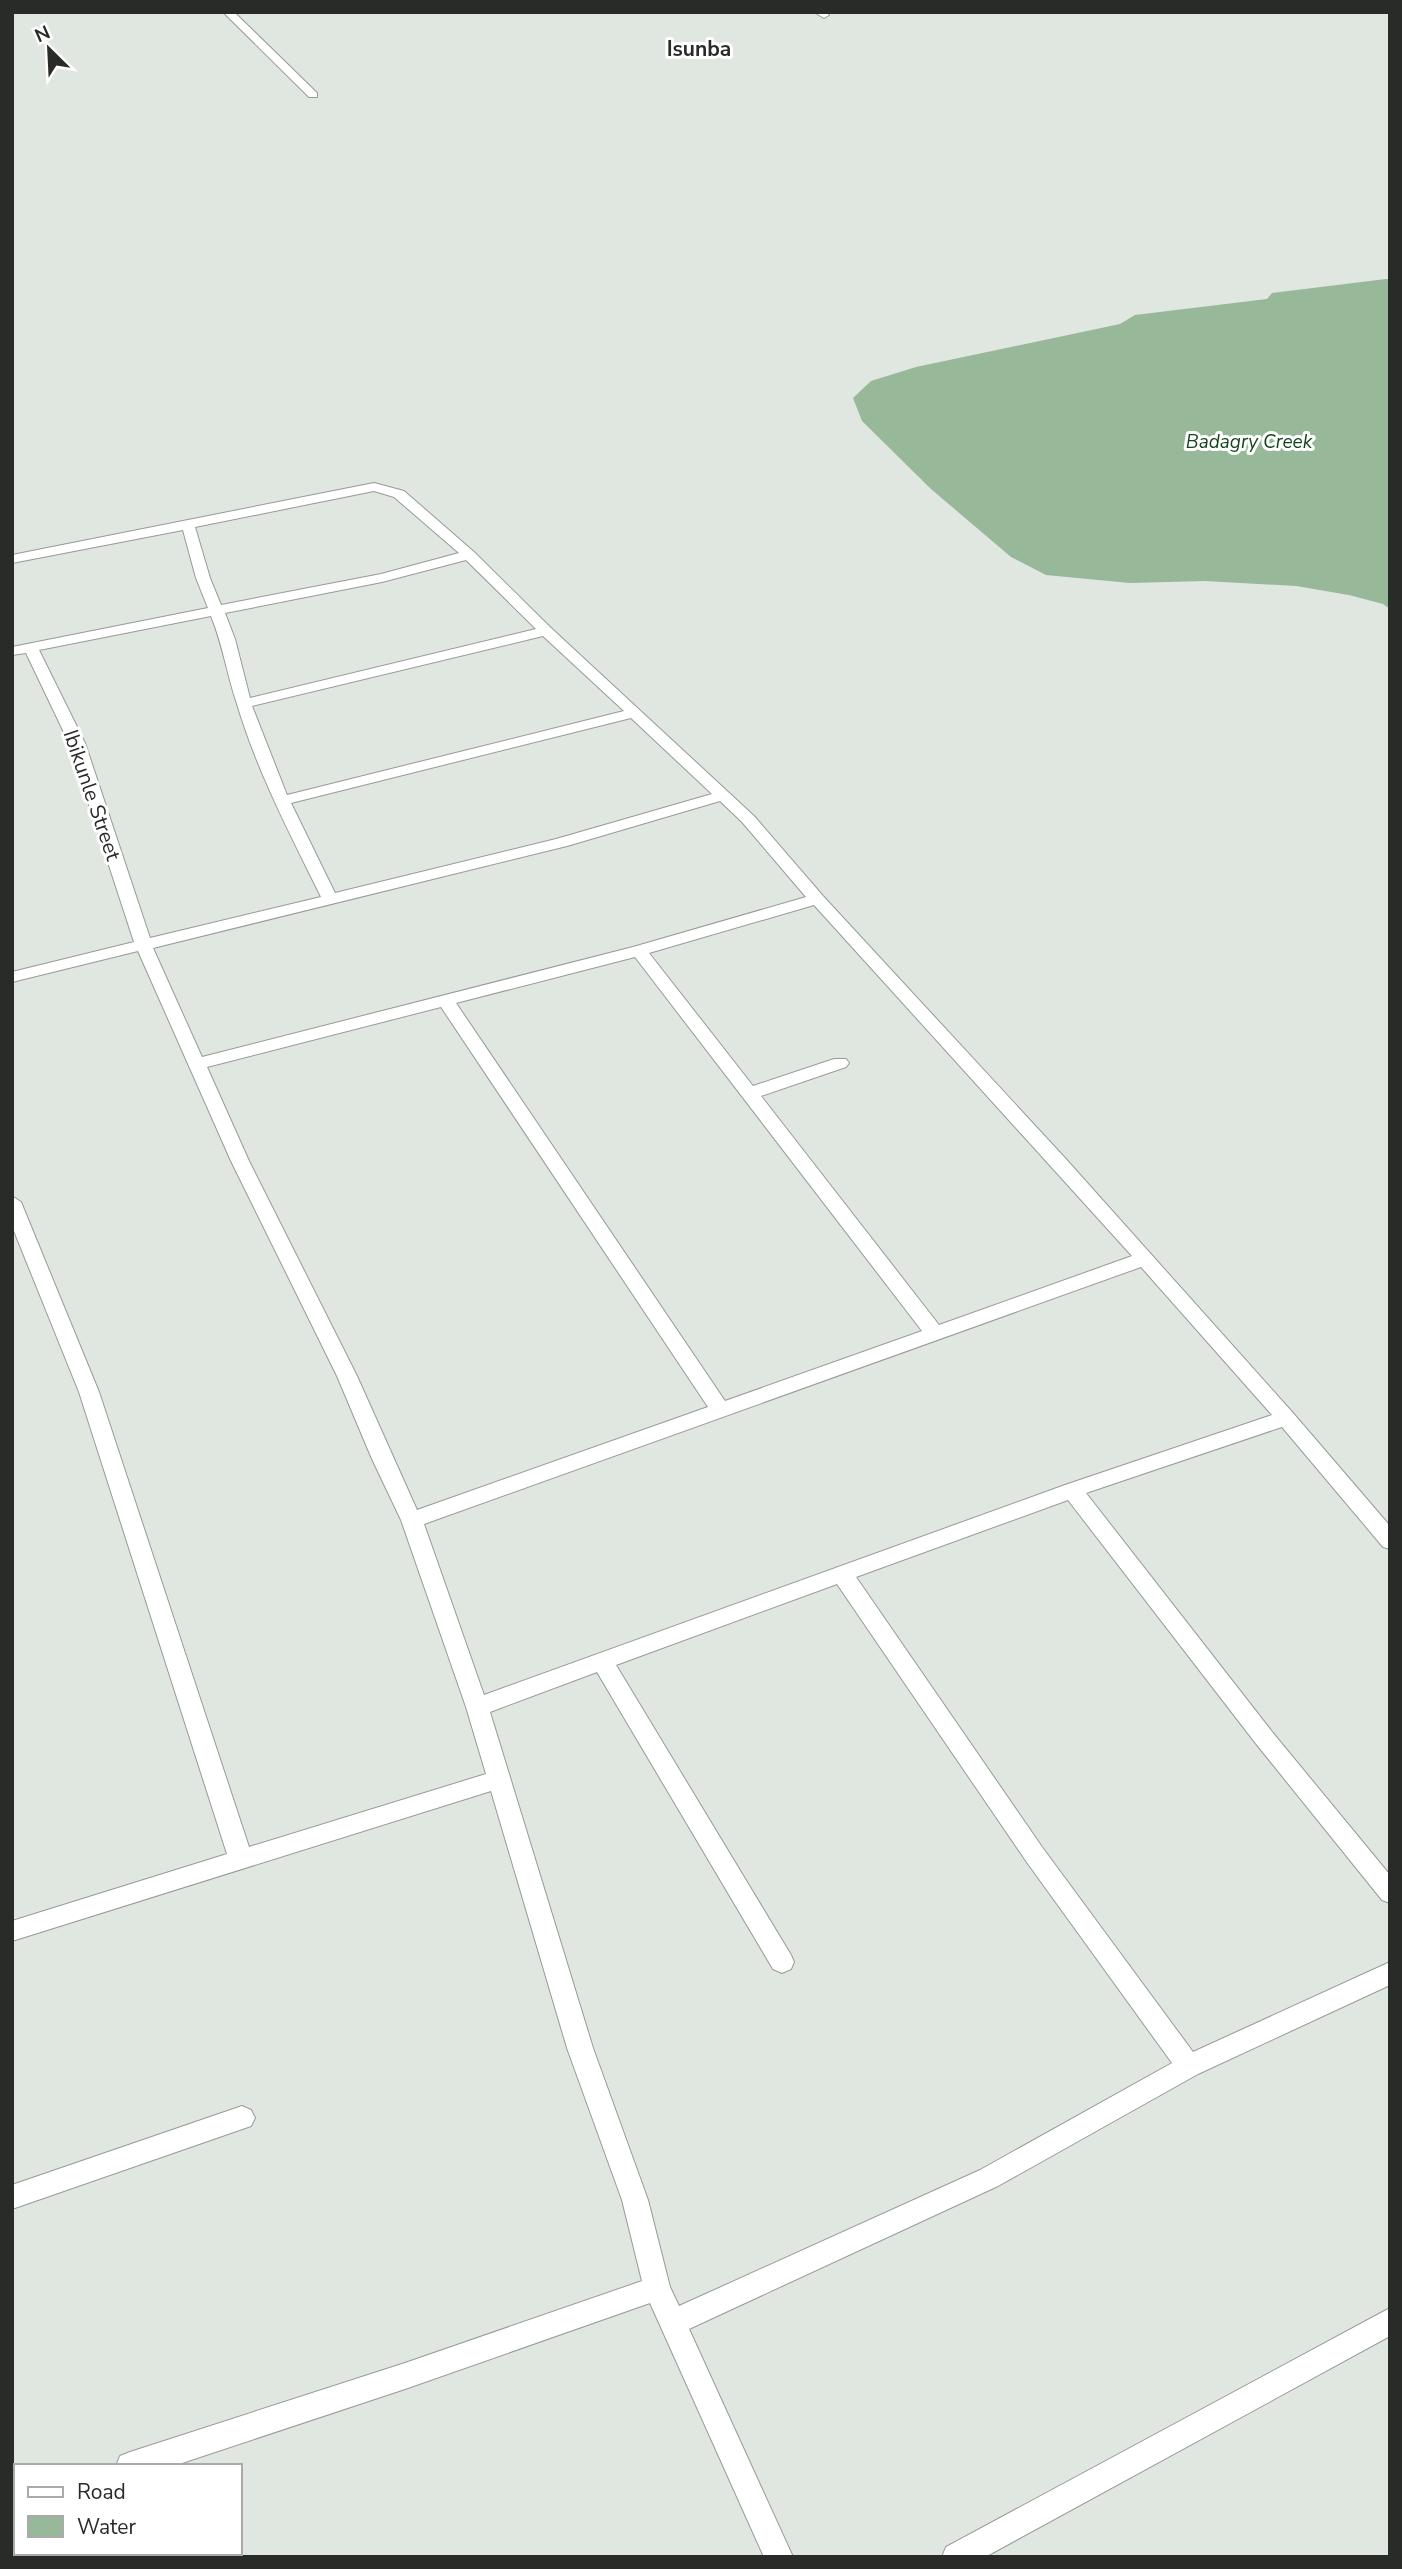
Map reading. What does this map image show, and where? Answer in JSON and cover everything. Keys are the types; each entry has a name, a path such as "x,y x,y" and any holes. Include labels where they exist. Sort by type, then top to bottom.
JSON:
{"street":[{"path":"228,12 313,95"},
{"path":"12,559 374,487 399,494 469,555 720,796 748,819 817,899 1059,1162 1286,1418 1390,1541"},
{"path":"188,525 203,578 228,639 244,704 282,801 331,901"},
{"path":"12,651 382,578 469,555"},
{"path":"244,704 546,631"},
{"name":"Ibikunle Street","path":"30,647 77,743 144,947 240,1161 347,1376 382,1459 412,1520 500,1779 580,2048 635,2200 657,2288 779,2557"},
{"path":"282,801 635,713"},
{"path":"12,977 144,947 561,843 720,796"},
{"path":"196,1064 639,951 817,899"},
{"path":"639,951 936,1335"},
{"path":"444,1000 721,1410"},
{"path":"749,1094 840,1063"},
{"path":"12,1202 89,1392 241,1860"},
{"path":"412,1520 1144,1259"},
{"path":"477,1707 1072,1490 1286,1418"},
{"path":"1072,1490 1265,1739 1390,1893"},
{"path":"842,1574 1034,1854 1189,2066"},
{"path":"602,1661 782,1962"},
{"path":"12,1931 500,1779"},
{"path":"671,2323 989,2178 1189,2066 1390,1973"},
{"path":"12,2197 242,2118"},
{"path":"136,2464 405,2376 657,2288"},
{"path":"956,2557 1390,2321"}],"water":[{"name":"Badagry Creek","path":"1390,279 1390,609 1383,604 1349,595 1296,586 1205,581 1130,583 1046,575 1011,557 931,489 862,421 853,398 871,381 916,367 1120,324 1135,315 1267,299 1272,293"}],"district":[{"name":"Isunba","path":"699,49"}]}
